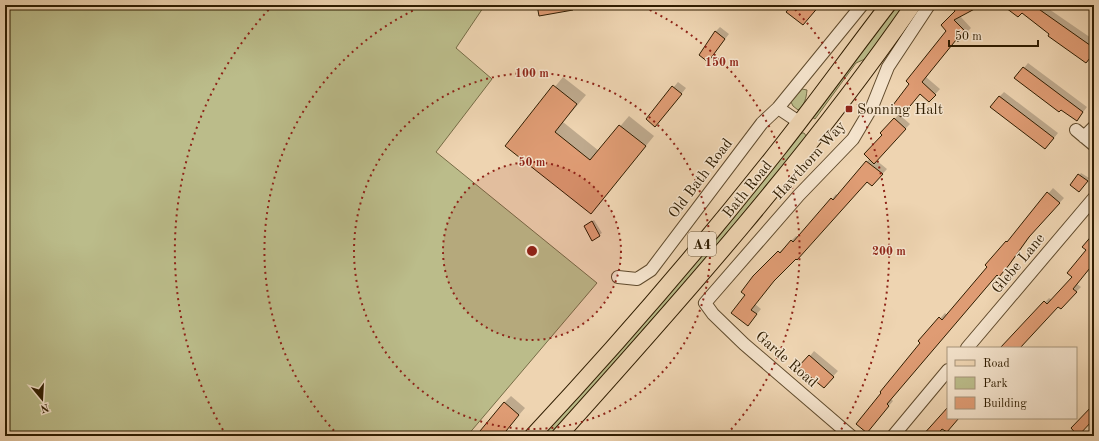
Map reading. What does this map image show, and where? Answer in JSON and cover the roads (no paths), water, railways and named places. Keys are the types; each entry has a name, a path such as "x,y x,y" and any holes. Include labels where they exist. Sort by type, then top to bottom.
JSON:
{"main road":[{"name":"Bath Road","path":"532,436 623,338 706,240 800,122 888,5"},
{"name":"Bath Road","path":"559,436 719,254 819,134 913,5"},
{"path":"800,122 819,134"}],"street":[{"name":"Old Bath Road","path":"618,277 637,279 651,270 762,124 778,108 862,5"},
{"name":"Hawthorn Way","path":"705,303 799,195 853,139 872,108 888,67 929,5"},
{"path":"778,108 800,122"},
{"path":"1094,127 1080,134 1094,145"},
{"name":"Glebe Lane","path":"968,347 1094,198"},
{"name":"Garde Road","path":"705,303 713,314 739,339 851,436"},
{"path":"892,436 947,371"}],"place":[{"name":"Sonning Halt","path":"849,109"}]}
